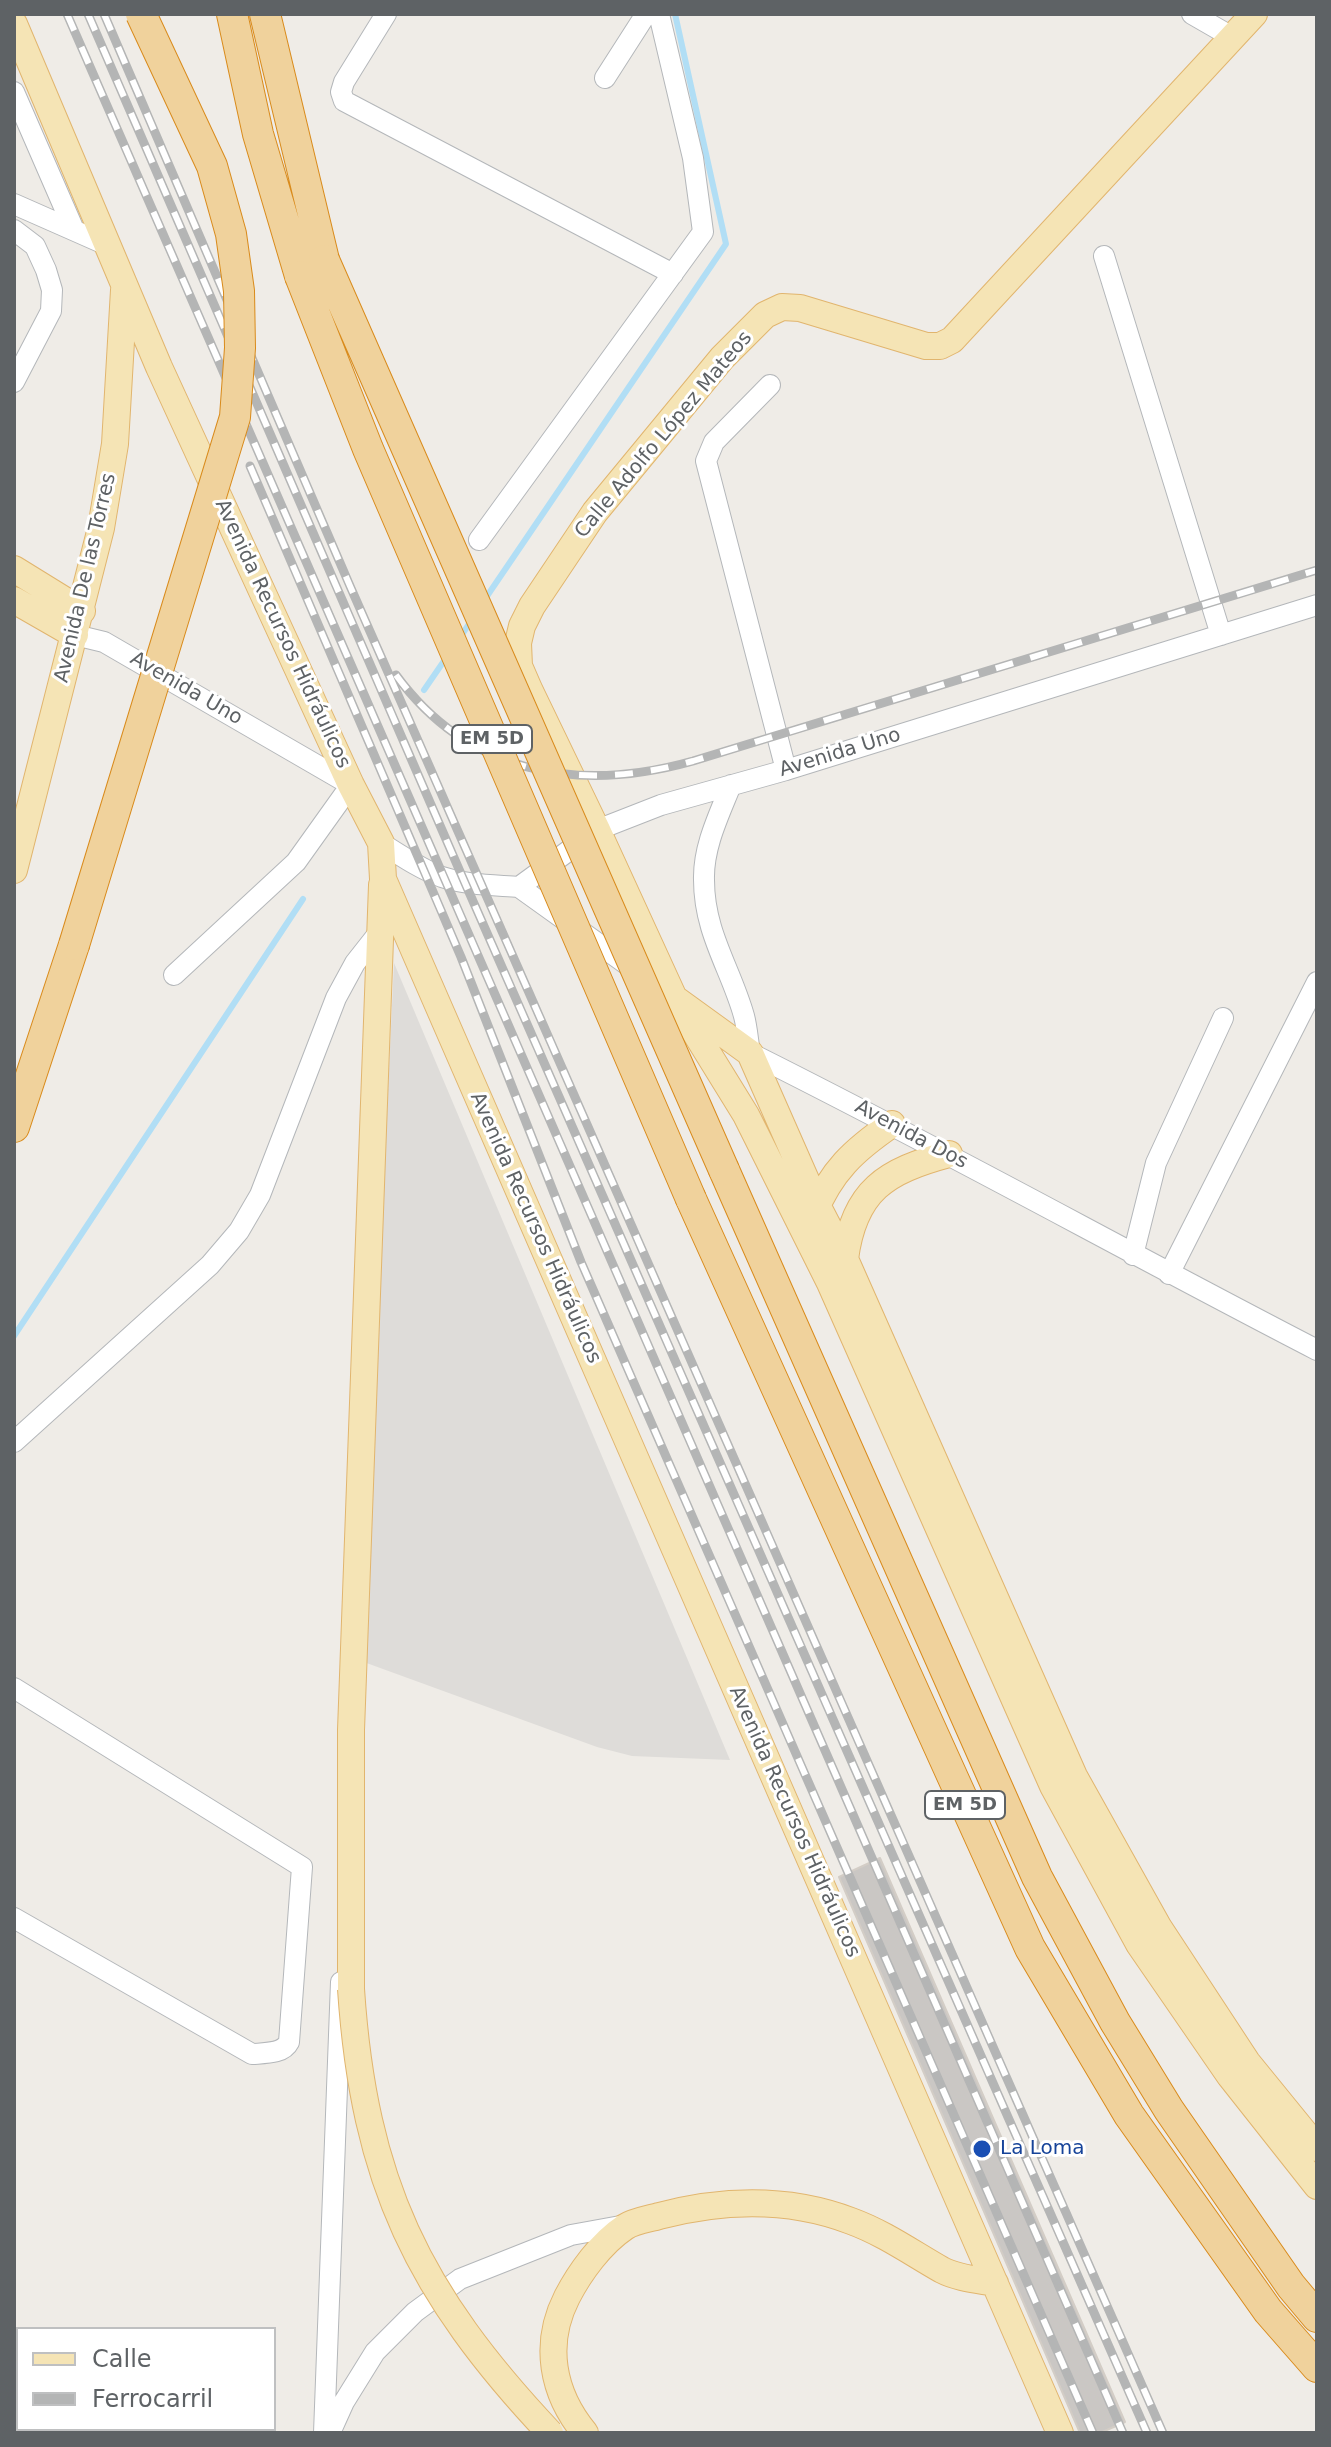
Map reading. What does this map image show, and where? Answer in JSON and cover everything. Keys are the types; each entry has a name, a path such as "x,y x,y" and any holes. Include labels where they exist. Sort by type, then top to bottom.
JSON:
{"highway":[{"path":"14,1127 74,945 235,417 240,348 239,291 231,234 212,166 141,14"},
{"name":"EM 5D","path":"232,14 258,134 312,268 724,1170 1037,1877 1115,2022 1169,2110 1291,2286 1317,2317"},
{"name":"EM 5D","path":"265,14 312,268 368,449 691,1199 1030,1948 1129,2115 1268,2311 1317,2367"}],"main road":[{"name":"Calle Adolfo López Mateos","path":"597,830 519,666 518,643 532,606 595,512 722,358 765,315 782,307 800,308 926,346 940,346 952,340 1254,14"},
{"name":"Avenida Recursos Hidráulicos","path":"14,24 159,367 351,785 381,843 383,879 1060,2433"},
{"name":"Avenida De las Torres","path":"14,870 101,528 115,444 124,281"},
{"path":"14,569 78,623"},
{"path":"14,600 78,623"},
{"name":"Avenida Dos","path":"597,830 674,998 750,1053"},
{"path":"383,879 351,1730 351,1989 357,2053 366,2110 382,2174 424,2270 485,2359 550,2433"},
{"path":"674,998 746,1115 830,1283 1053,1786 1139,1944 1230,2076 1317,2186"},
{"path":"750,1053 817,1205 845,1259 1074,1776 1159,1928 1247,2062 1317,2148"},
{"path":"805,1233 824,1188 844,1162 864,1143 892,1124"},
{"path":"845,1259 848,1234 860,1205 877,1185 897,1171 949,1154"},
{"path":"585,2433 561,2394 553,2366 554,2336 560,2314 585,2268 626,2225 682,2210 726,2203 794,2206 835,2215 870,2228 945,2272 995,2283"}],"street":[{"path":"386,14 344,82 341,92 344,101 673,274"},
{"path":"605,78 646,14"},
{"path":"479,540 703,232 693,158 659,14"},
{"path":"1192,14 1232,37"},
{"path":"14,92 74,230"},
{"path":"14,204 107,245"},
{"path":"14,230 35,246 52,290 51,311 14,382"},
{"path":"1104,256 1221,635"},
{"path":"770,385 714,442 706,461 786,770"},
{"name":"Avenida Uno","path":"519,887 597,830 661,805 786,770 1317,605"},
{"name":"Avenida Uno","path":"78,623 104,642 351,785"},
{"path":"174,975 296,862 351,785"},
{"path":"731,785 713,828 704,878 708,914 720,958 744,1016 750,1053"},
{"path":"381,843 424,869 444,877 465,883 519,887 674,998"},
{"path":"14,1442 210,1265 239,1231 260,1195 336,998 355,963 381,930"},
{"path":"1169,1274 1317,982"},
{"path":"1133,1255 1156,1163 1223,1018"},
{"name":"Avenida Dos","path":"750,1053 892,1124 1133,1255 1317,1350"},
{"path":"14,1688 302,1867 289,2042 281,2051 247,2052 14,1918"},
{"path":"324,2433 351,1730"},
{"path":"330,2433 344,2402 375,2352 415,2312 460,2279 571,2235 626,2225"}],"shaded area":[{"path":"394,963 730,1760 632,1756 597,1747 361,1661"}],"building":[{"name":"La Loma","path":"880,1858 1125,2422 1100,2433 1080,2433 839,1877"}],"waterway":[{"path":"483,602 726,244 675,14"},
{"path":"459,639 473,618"},
{"path":"424,690 446,658"},
{"path":"14,1336 303,899"}],"railway":[{"path":"67,14 1123,2433"},
{"path":"88,14 465,883 1147,2433"},
{"path":"104,14 350,586 1163,2433"},
{"path":"250,466 461,957 581,1262 1093,2433"},
{"path":"396,675 425,709 457,735 492,755 529,768 568,774 609,775 651,771 693,761 1317,570"}],"place":[{"name":"La Loma","path":"982,2149"}]}
